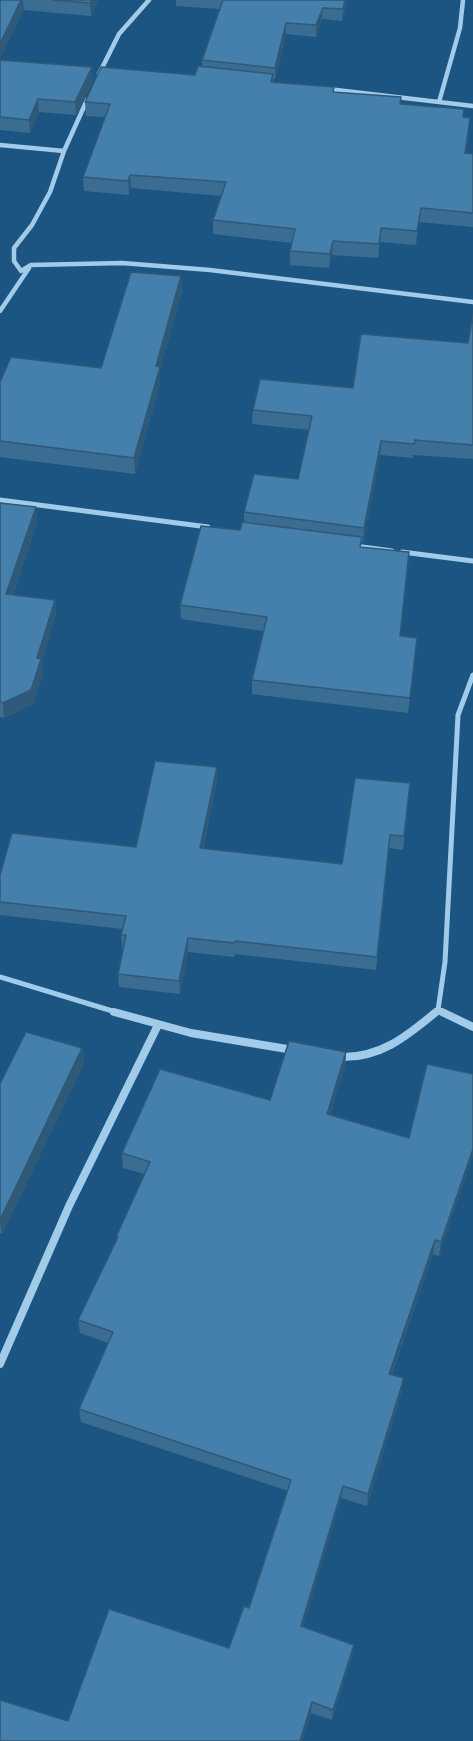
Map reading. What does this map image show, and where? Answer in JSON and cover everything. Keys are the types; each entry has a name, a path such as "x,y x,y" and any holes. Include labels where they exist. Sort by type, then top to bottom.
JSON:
{"street":[{"path":"98,78 119,34 149,0"},
{"path":"439,102 460,28 463,0"},
{"path":"102,67 114,68"},
{"path":"322,88 473,106"},
{"path":"88,99 64,151 50,192 32,225 14,248 14,261 21,271 31,265 122,263 210,270 473,302"},
{"path":"0,145 64,151"},
{"path":"0,311 31,265"},
{"path":"0,500 213,528"},
{"path":"343,545 473,561"},
{"path":"328,1056 350,1059 374,1055 405,1038 438,1010 445,962 458,715 473,675"},
{"path":"0,977 41,987 158,1025 240,1042 306,1052"},
{"path":"438,1010 473,1027"},
{"path":"0,1364 69,1206 158,1025"}],"building":[{"path":"0,0 21,0 0,44"},
{"path":"53,0 92,0 90,3"},
{"path":"223,0 345,0 343,9 323,8 316,25 286,23 275,68 202,60"},
{"path":"0,60 92,67 75,102 38,99 29,120 0,117"},
{"path":"198,66 273,74 271,82 334,87 333,92 401,97 400,104 464,109 463,117 470,118 465,153 473,154 473,213 421,208 417,231 381,228 379,244 333,241 330,254 290,251 295,229 213,220 226,182 130,175 128,181 83,177 110,104 85,102 101,67 195,75"},
{"path":"131,272 181,276 156,366 160,367 134,458 0,441 0,382 11,357 101,368"},
{"path":"473,315 473,445 415,440 414,444 381,441 364,528 244,512 254,474 298,479 312,416 253,410 260,379 353,388 361,334 468,343"},
{"path":"0,503 36,507 6,594 55,600 37,658 41,659 31,690 3,703 0,702"},
{"path":"242,522 362,537 360,547 409,552 400,636 417,638 410,698 252,680 267,617 180,605 201,526 240,530"},
{"path":"155,761 217,767 200,848 342,864 355,778 410,783 404,836 390,835 377,957 188,938 179,981 118,974 126,935 121,935 126,916 0,902 0,875 12,833 136,847"},
{"path":"26,1032 82,1048 0,1220 0,1084"},
{"path":"289,1041 346,1052 327,1114 409,1138 427,1064 473,1074 473,1149 441,1242 435,1240 389,1374 404,1378 368,1494 343,1486 301,1626 354,1645 333,1710 312,1702 300,1741 0,1741 0,1700 68,1721 109,1609 229,1648 244,1606 249,1608 291,1480 79,1409 113,1332 78,1320 118,1237 116,1237 150,1162 122,1153 160,1069 270,1100"}]}
